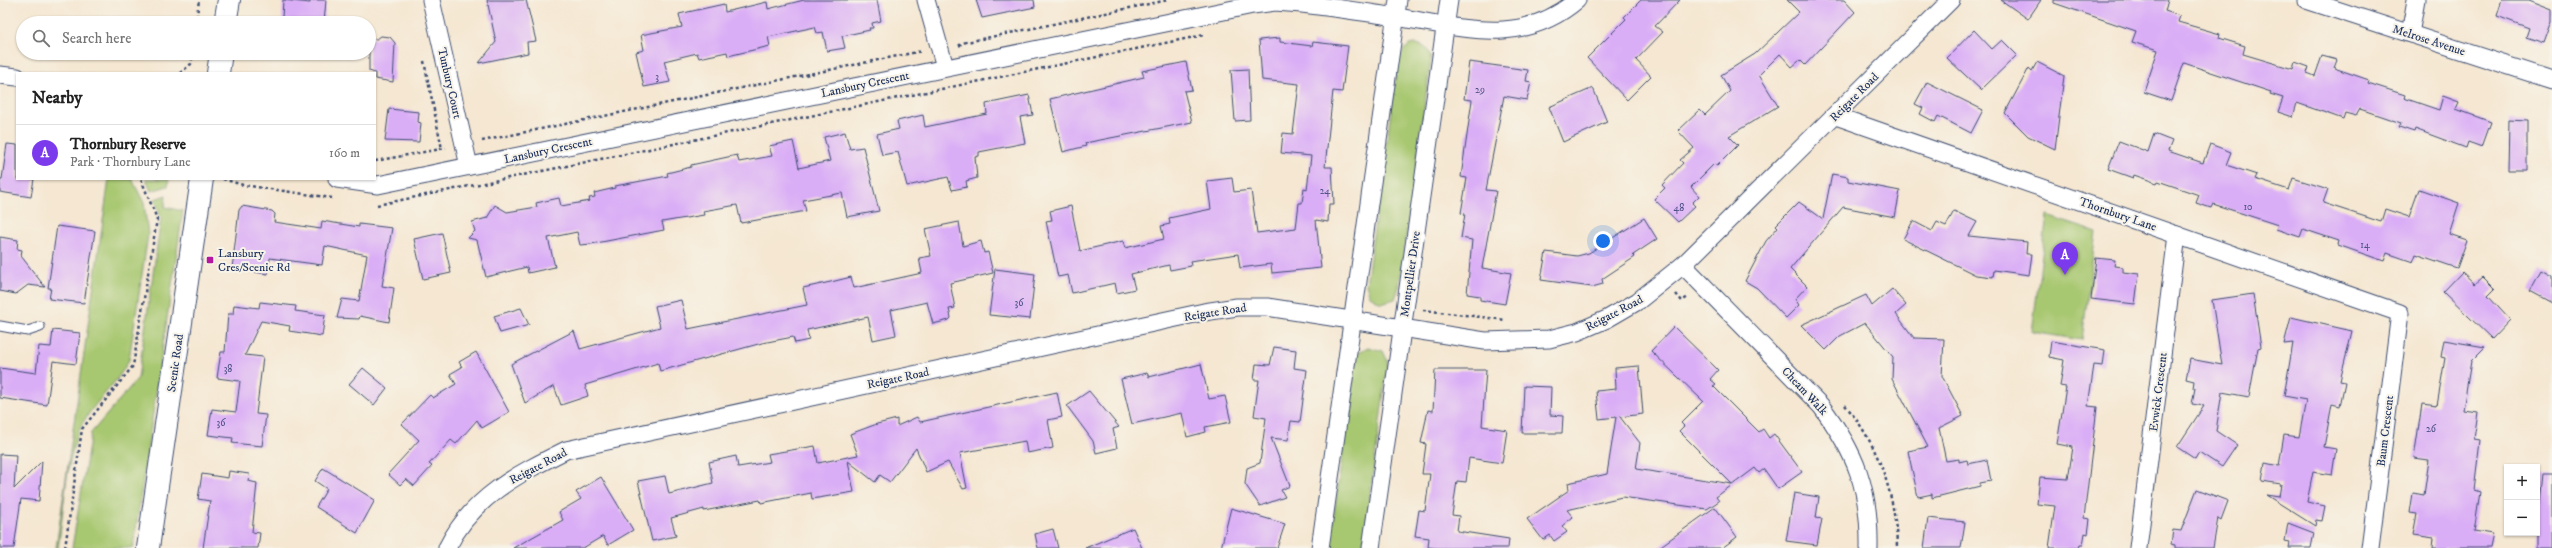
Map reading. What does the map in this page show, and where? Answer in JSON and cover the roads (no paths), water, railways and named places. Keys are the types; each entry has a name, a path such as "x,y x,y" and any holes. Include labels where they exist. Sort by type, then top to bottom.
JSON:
{"main road":[{"path":"226,16 229,0"},
{"path":"218,72 220,60"},
{"name":"Scenic Road","path":"148,548 202,180"}],"street":[{"name":"Tunbury Court","path":"430,0 469,166"},
{"path":"926,0 943,60"},
{"path":"1320,548 1398,0"},
{"name":"Montpellier Drive","path":"1371,548 1449,0"},
{"name":"Lansbury Crescent","path":"344,180 378,185 943,60 1206,7 1275,2 1396,17 1486,32 1531,26 1554,16 1577,0"},
{"name":"Reigate Road","path":"447,548 455,532 484,499 516,475 566,450 1204,312 1237,307 1267,307 1352,319 1403,322 1485,341 1549,339 1577,332 1607,319 1664,282 1836,116 1950,0"},
{"name":"Melrose Avenue","path":"2306,0 2552,80"},
{"path":"2410,34 2416,0"},
{"path":"0,75 16,77"},
{"name":"Thornbury Lane","path":"1836,116 2400,313"},
{"name":"Evwick Crescent","path":"2138,548 2177,235"},
{"name":"Cheam Walk","path":"1683,265 1821,406 1837,427 1851,450 1860,474 1869,523 1869,548"},
{"name":"Baum Crescent","path":"2370,548 2400,313"}],"lane":[{"path":"0,326 28,331 40,327"}],"place":[{"name":"Lansbury Cres/Scenic Rd","path":"210,260"},
{"name":"Thornbury Reserve","path":"2065,275"}]}
